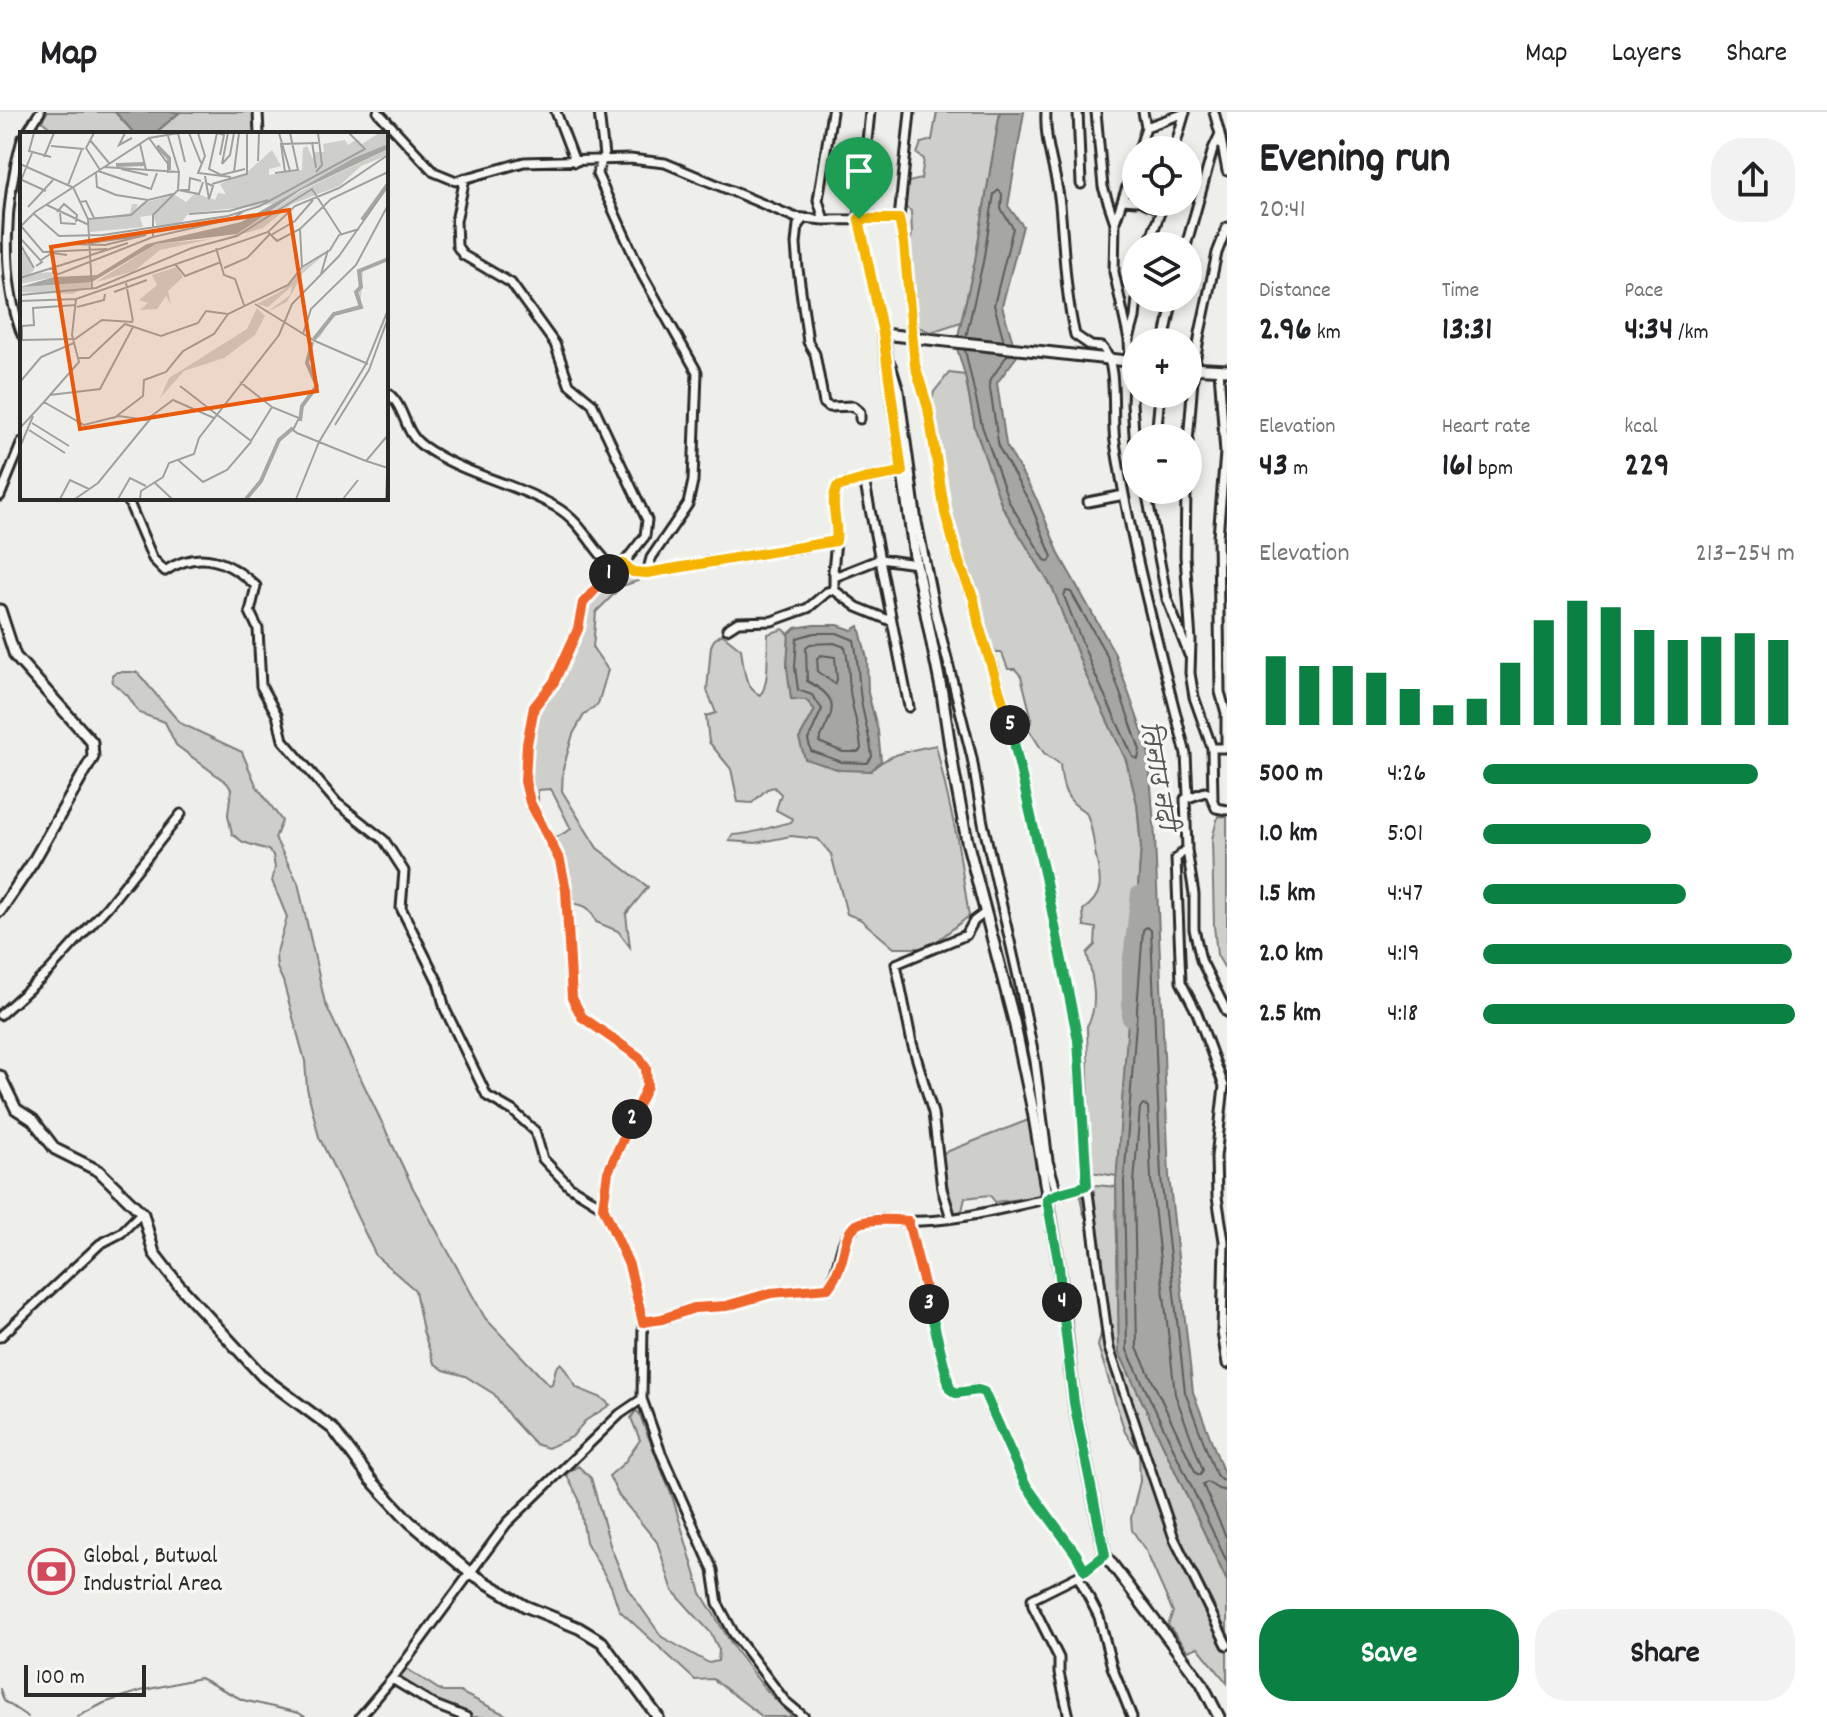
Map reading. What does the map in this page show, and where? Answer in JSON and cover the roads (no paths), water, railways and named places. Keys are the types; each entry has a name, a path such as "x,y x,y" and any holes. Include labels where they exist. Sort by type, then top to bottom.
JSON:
{"street":[{"path":"27,132 40,112"},
{"path":"258,112 259,132"},
{"path":"378,112 434,172 456,181 524,162 630,159 665,163 794,217 824,220 899,219"},
{"path":"556,112 575,162"},
{"path":"599,112 604,146 597,174 643,276 697,372 693,481 688,504 651,558 647,573"},
{"path":"824,220 818,200 832,112"},
{"path":"870,112 859,219 883,334 916,564 967,841 1033,1111 1059,1266 1074,1403 1105,1555 1201,1682 1219,1717"},
{"path":"910,112 899,219 915,337 915,365 928,408 945,513 1009,719 1078,1040 1087,1185 1109,1348 1174,1538 1227,1645"},
{"path":"1046,112 1045,132 1060,206 1070,312 1075,335 1091,346 1102,347 1110,358 1114,437 1122,483"},
{"path":"1078,112 1081,184"},
{"path":"1096,112 1103,187 1115,223"},
{"path":"1143,112 1146,127 1143,136"},
{"path":"1146,127 1185,112"},
{"path":"1178,136 1185,112"},
{"path":"1214,112 1227,171"},
{"path":"1190,232 1220,134"},
{"path":"20,148 10,196 7,261 13,313 20,330"},
{"path":"465,178 456,221 457,246 463,255 511,283 555,344 569,384 592,403 647,520 645,536 623,564 614,569 583,603 578,629 554,682 534,707 527,744 525,781 530,802 560,861 566,890 572,998 582,1017 639,1057 646,1068 647,1086 608,1172 603,1207 629,1265 643,1322 642,1399 661,1453 713,1570 718,1604 734,1634 785,1701 804,1717"},
{"path":"1122,203 1115,223 1114,272 1126,328"},
{"path":"804,218 798,225 798,269 808,342 815,354 824,403 829,407 853,406 860,412 860,419"},
{"path":"1200,328 1217,253 1227,227"},
{"path":"883,334 1122,360"},
{"path":"886,363 891,365 899,391 917,522 935,611 972,758 985,834 1019,981 1035,1061 1048,1161 1057,1193"},
{"path":"1202,369 1223,370 1225,453 1218,537 1220,692 1226,713 1227,750 1212,748"},
{"path":"388,394 397,401 407,427 421,446 459,468 521,489 555,506 585,531 614,569"},
{"path":"0,496 20,447"},
{"path":"834,590 838,531 832,499 837,487 902,472"},
{"path":"864,479 909,707"},
{"path":"1088,502 1122,495"},
{"path":"128,500 153,559 165,571 179,562 200,558 237,568 256,586 250,612 258,629 261,686 277,715 283,740 337,803 384,840 404,871 401,908 438,982 445,1009 487,1096 513,1111 535,1131 543,1159 569,1186 603,1207"},
{"path":"1126,504 1186,754 1187,850 1194,894 1194,929 1201,960 1227,1012"},
{"path":"1149,504 1167,599 1191,661"},
{"path":"1186,504 1185,556 1194,697 1212,748 1213,800 1216,808 1227,810"},
{"path":"623,564 633,572 647,573 836,541"},
{"path":"834,574 837,576 880,559 916,564"},
{"path":"834,590 857,607 891,621"},
{"path":"727,629 738,622 772,621 808,608 834,590"},
{"path":"0,610 15,656 92,742 93,757 33,862 0,911"},
{"path":"1188,796 1205,792 1213,800"},
{"path":"0,1015 48,972 108,906 181,814"},
{"path":"1187,850 1176,859 1181,982 1223,1074 1224,1086 1216,1157 1217,1197 1224,1241 1222,1332 1227,1364"},
{"path":"951,1218 942,1189 933,1113 912,1043 896,964 966,935 974,921 986,912"},
{"path":"0,1076 16,1109 33,1120 55,1149 99,1171 143,1214 154,1253 188,1296 263,1377 333,1429 371,1480 410,1522 469,1572 525,1606 579,1628 602,1642 658,1717"},
{"path":"643,1322 694,1308 726,1306 771,1293 823,1290 834,1280 845,1239 857,1225 873,1219 908,1221 951,1218 1047,1199 1087,1185"},
{"path":"0,1337 100,1244 121,1233 143,1214"},
{"path":"908,1221 950,1389 956,1393 984,1392 1025,1484 1076,1554 1099,1617 1112,1667 1132,1717"},
{"path":"360,1717 392,1679 507,1523 620,1414 642,1399"},
{"path":"1069,1717 1059,1673 1059,1658 1032,1599 1082,1574 1105,1555"},
{"path":"392,1679 435,1705 466,1717"}],"water":[{"path":"115,112 180,112 156,132 133,132"},
{"path":"1000,112 1024,112 1008,206 1023,226 1002,306 1017,356 997,383 1006,445 1037,500 1060,556 1114,652 1148,748 1155,838 1169,1176 1193,1392 1227,1482 1227,1581 1119,1352 1116,1182 1141,847 1137,803 1126,760 1085,673 1053,589 1002,506 975,428 956,345 975,261"},
{"path":"838,625 852,630 859,626 867,659 868,693 878,731 881,761 871,771 840,770 805,759 799,739 815,710 806,700 791,699 787,667 789,634 795,628"}],"waterway":[{"name":"तिनाउ नदी","path":"1129,1019 1129,966 1138,893"},
{"path":"77,1717 104,1703 140,1691 200,1678 243,1700 305,1717"},
{"path":"0,1689 4,1701 28,1717"}],"place":[{"name":"Global , Butwal Industrial Area","path":"52,1571"}]}
